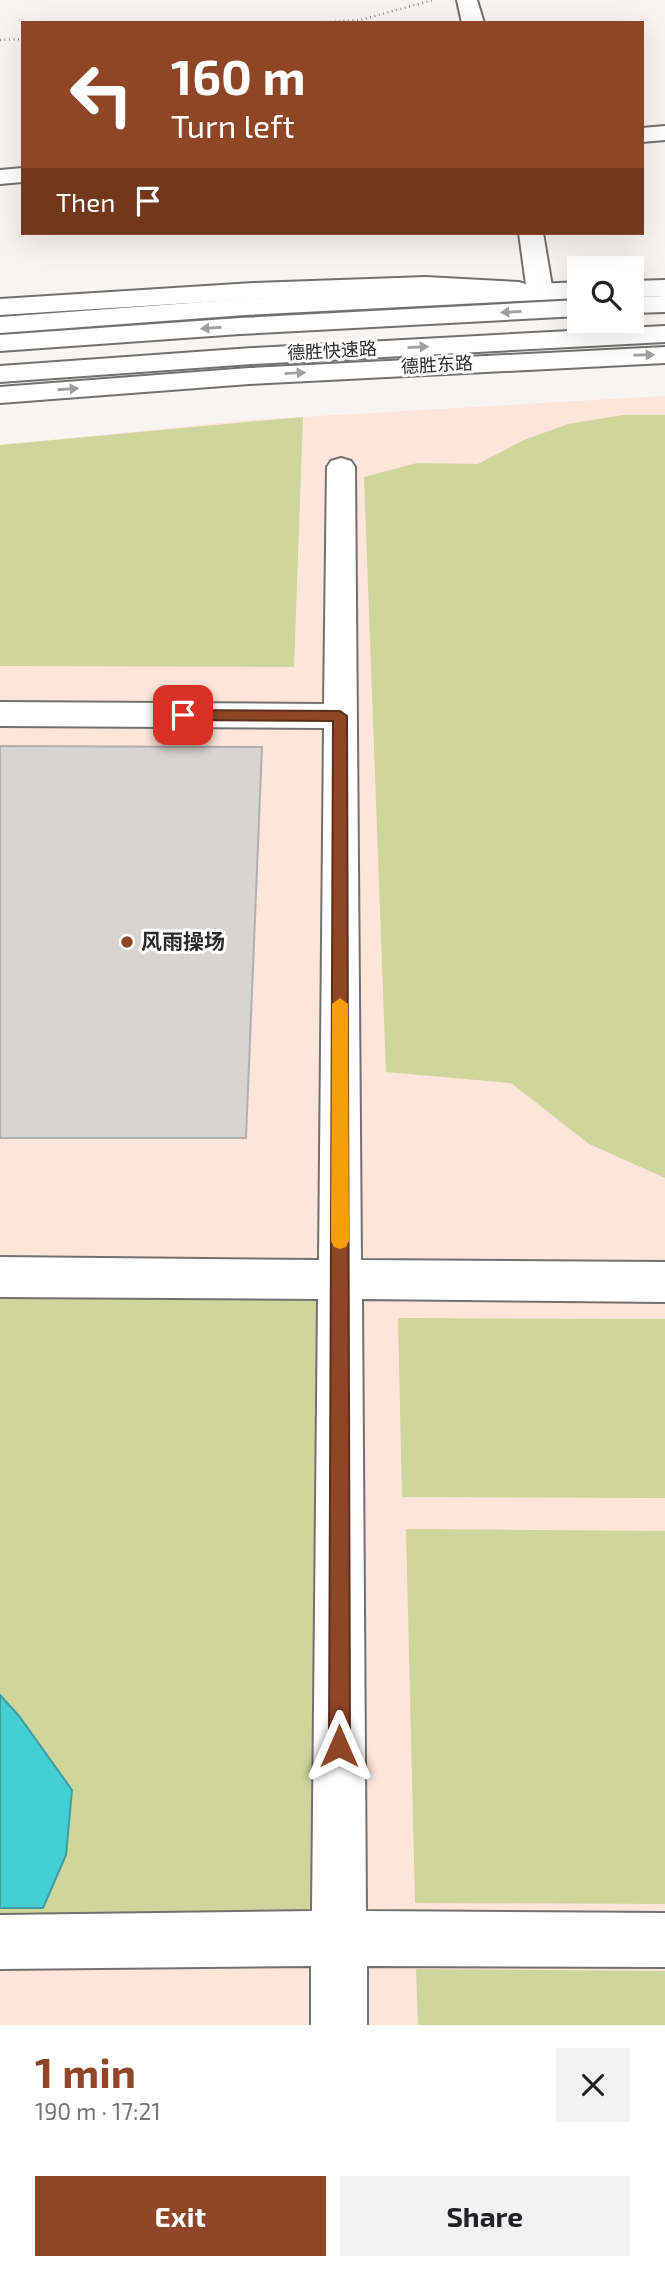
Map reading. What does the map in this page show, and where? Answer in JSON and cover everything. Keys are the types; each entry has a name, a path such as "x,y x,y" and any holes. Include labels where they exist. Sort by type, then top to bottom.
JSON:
{"main road":[{"path":"467,0 473,21"},
{"path":"644,135 665,133"},
{"path":"0,177 21,175"},
{"path":"531,235 540,292"},
{"path":"0,307 426,285 540,292"},
{"path":"644,289 665,288"},
{"path":"0,325 245,307 567,291"},
{"path":"644,305 665,304"},
{"name":"德胜快速路","path":"0,343 240,326 567,309"},
{"name":"德胜快速路","path":"0,374 252,356 665,334"},
{"name":"德胜东路","path":"0,395 263,375 590,356 665,355"},
{"path":"339,2025 341,467"},
{"path":"0,714 340,716"},
{"path":"0,1277 665,1282"},
{"path":"0,1942 339,1938 665,1940"}],"path":[{"path":"344,21 360,20 433,0"},
{"path":"0,40 21,39"}],"shaded area":[{"path":"665,396 665,2025 0,2025 0,445 250,420"}],"green space":[{"path":"623,415 665,415 665,1178 589,1144 511,1083 386,1072 364,477 417,463 478,464 524,440 568,424"},
{"path":"303,417 294,667 0,666 0,445"},
{"path":"0,1277 340,1280 339,1938 0,1942"},
{"path":"398,1318 665,1319 665,1498 402,1497"},
{"path":"406,1529 665,1531 665,1904 415,1903"},
{"path":"416,1969 665,1971 665,2025 418,2025"}],"water":[{"path":"0,1695 19,1716 72,1790 66,1855 43,1908 0,1908"}],"building":[{"name":"风雨操场","path":"0,746 262,747 246,1138 0,1138"}],"slow traffic":[{"path":"340,1004 340,1241"}],"place":[{"name":"风雨操场","path":"127,942"}],"route":[{"path":"183,715 340,716 339,1746"}]}
